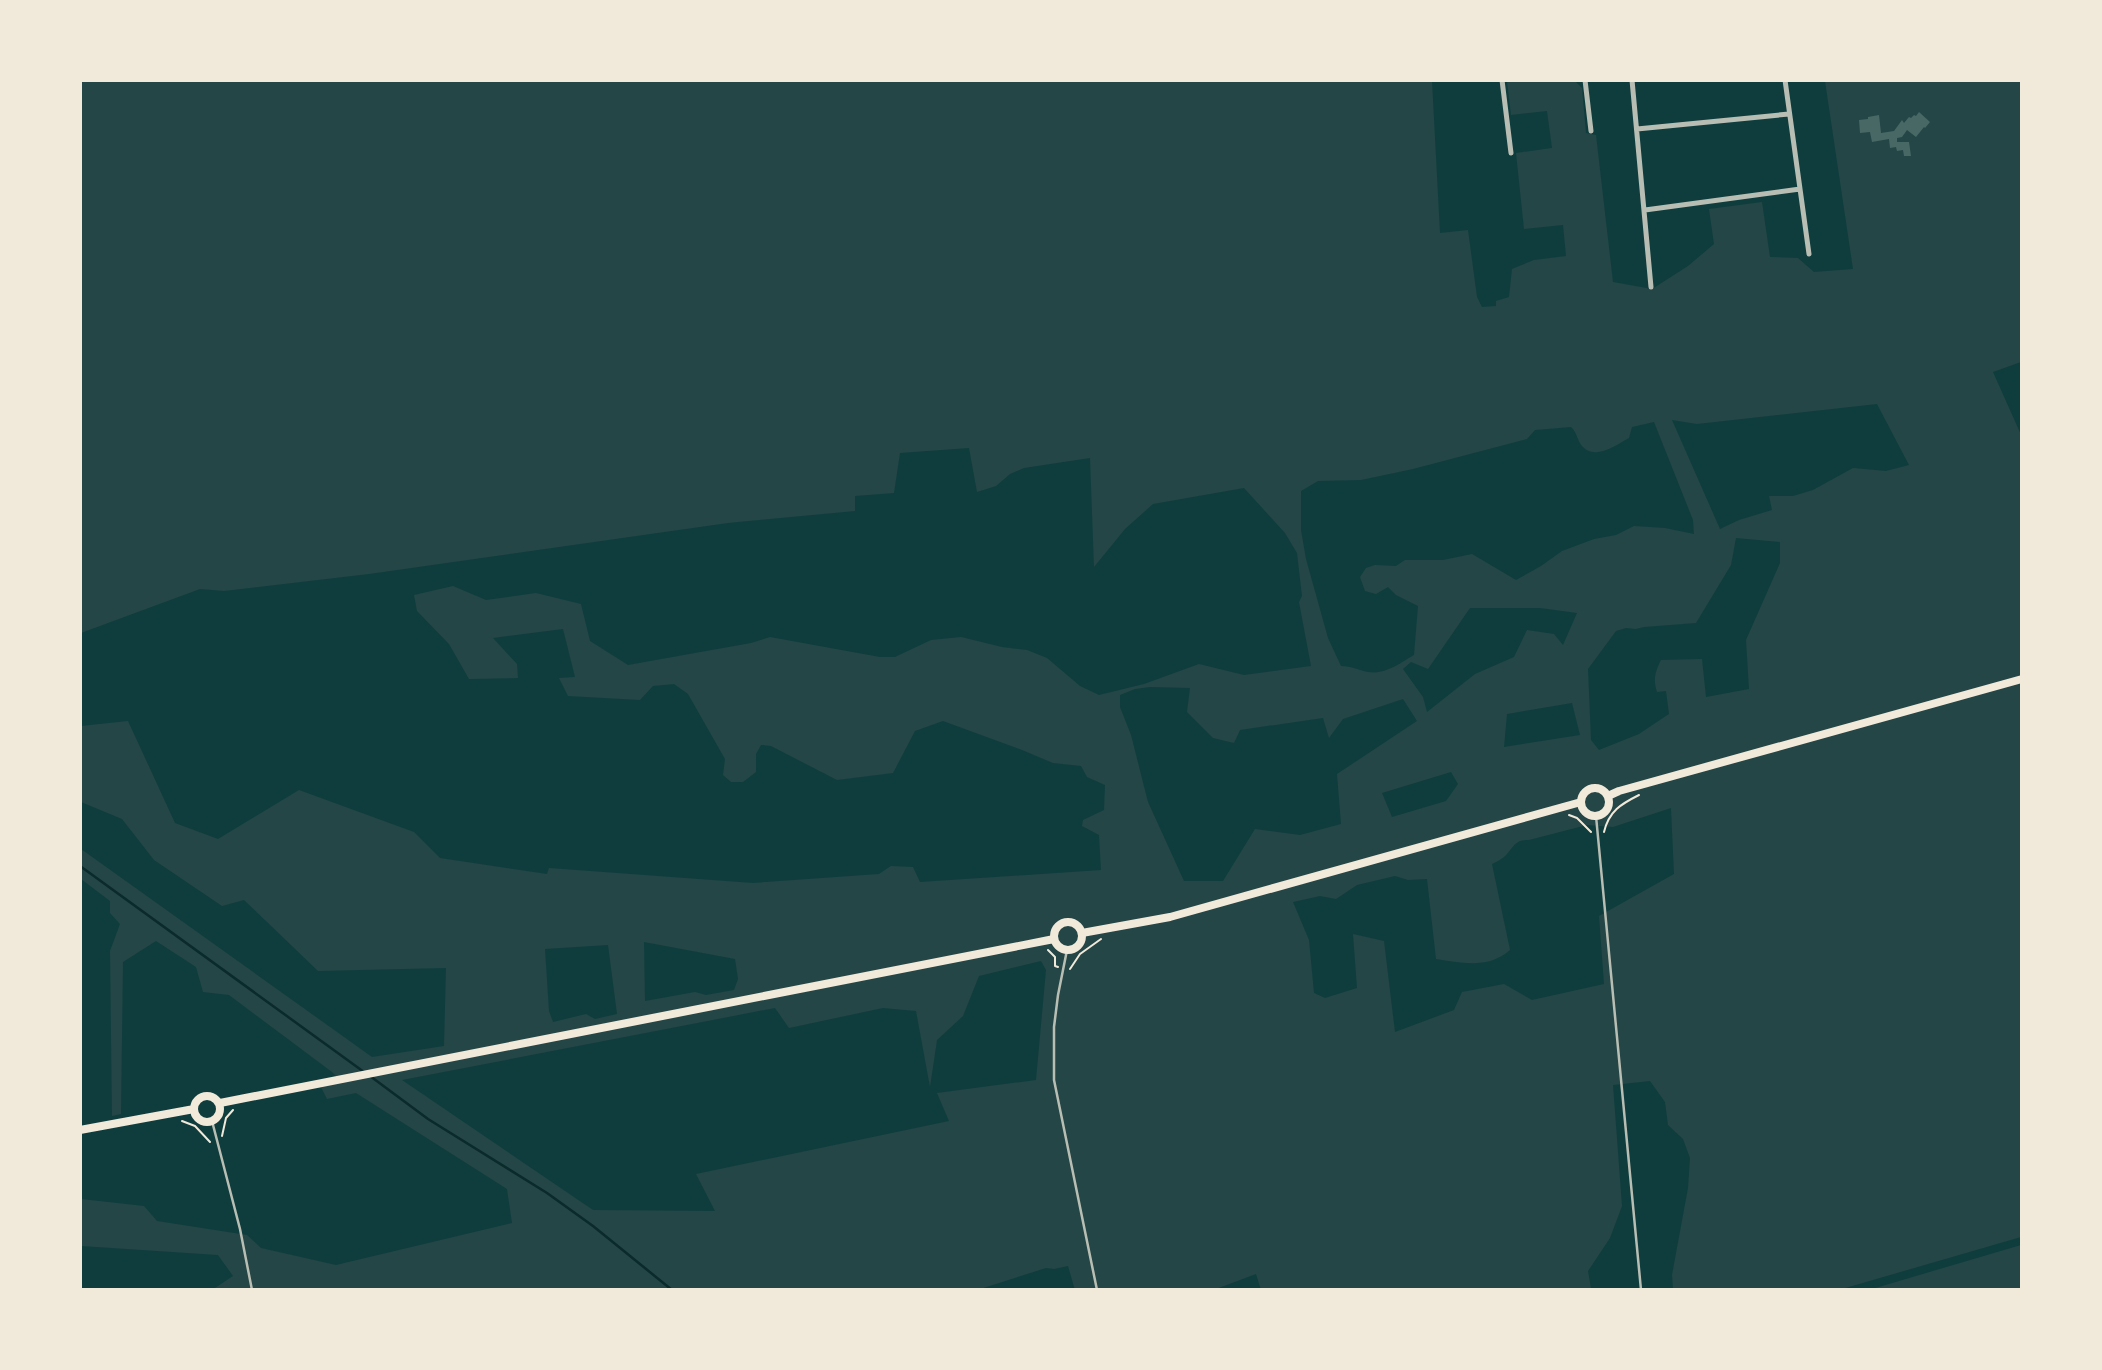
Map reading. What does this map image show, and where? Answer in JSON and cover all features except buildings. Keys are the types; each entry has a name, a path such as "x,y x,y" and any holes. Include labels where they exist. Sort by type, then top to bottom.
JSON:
{"main road":[{"path":"1608,796 2021,679"},
{"path":"1601,789 1608,796 1608,808 1603,813 1589,815 1583,809 1582,795 1586,790 1601,789"},
{"path":"1082,933 1170,917 1581,802"},
{"path":"1061,923 1078,925 1082,933 1081,942 1076,948 1068,950 1054,939 1061,923"},
{"path":"219,1103 1054,939"},
{"path":"203,1096 211,1096 219,1103 220,1114 212,1121 200,1120 194,1109 196,1101 203,1096"},
{"path":"80,1130 194,1109"}],"street":[{"path":"1502,80 1511,153"},
{"path":"1585,80 1591,131"},
{"path":"1632,80 1651,287"},
{"path":"1785,80 1809,254"},
{"path":"1637,129 1789,114"},
{"path":"1645,210 1800,190"}],"lane":[{"path":"1596,816 1640,1290"},
{"path":"1068,950 1060,982 1054,1027 1054,1080 1097,1290"},
{"path":"212,1121 240,1229 252,1290"}],"path":[{"path":"222,1138 226,1118 236,1108"},
{"path":"183,1121 195,1126 211,1143"}],"shaded area":[{"path":"80,81 1432,81 1440,233 1468,230 1477,297 1482,307 1496,306 1496,301 1509,297 1512,269 1534,260 1566,256 1563,225 1524,229 1516,153 1552,148 1547,111 1511,115 1507,81 1575,81 1582,88 1586,133 1596,135 1613,282 1652,289 1688,266 1714,244 1709,209 1762,202 1770,257 1798,258 1814,272 1853,269 1825,81 2021,81 2021,362 1993,372 2022,437 2021,1237 1842,1289 1673,1289 1672,1275 1688,1188 1690,1158 1683,1139 1668,1125 1665,1102 1650,1081 1613,1085 1622,1206 1610,1238 1588,1271 1591,1289 1261,1290 1256,1274 1216,1289 1075,1290 1068,1266 1046,1268 977,1290 212,1290 233,1276 218,1255 81,1246 81,1199 144,1206 157,1221 247,1235 261,1248 336,1265 512,1223 507,1189 356,1093 327,1099 319,1083 339,1079 332,1072 229,995 203,992 196,967 156,941 123,962 121,1114 112,1116 110,951 120,924 110,913 110,901 81,879 81,849 372,1057 444,1046 446,968 318,971 244,900 222,906 154,860 122,819 81,802 81,726 128,721 175,823 218,839 299,790 414,832 440,858 547,874 549,868 753,883 879,874 891,866 913,867 920,882 1101,870 1099,835 1082,826 1083,820 1104,810 1105,785 1087,777 1081,766 1053,763 943,721 915,731 893,773 837,780 771,746 761,745 756,754 756,772 743,782 731,782 723,775 725,759 688,694 674,684 653,686 640,700 568,696 559,678 575,677 563,629 493,638 517,664 518,678 469,679 449,644 417,611 414,595 453,586 486,600 536,593 581,604 590,641 628,665 751,643 770,637 880,657 895,657 931,640 961,637 1027,650 1047,658 1080,686 1099,695 1144,684 1199,664 1244,675 1311,666 1299,602 1302,596 1297,553 1285,533 1244,488 1153,504 1125,529 1094,567 1090,458 1024,468 1010,474 996,486 977,492 969,448 900,453 894,493 855,496 855,511 728,523 369,574 224,591 200,589 81,633","holes":["1877,404 1909,465 1886,471 1853,468 1813,490 1793,496 1769,496 1772,510 1720,529 1672,420 1697,424","1654,422 1693,520 1694,534 1665,528 1634,526 1616,535 1594,539 1562,551 1516,580 1472,554 1443,560 1405,560 1396,566 1375,565 1366,568 1360,577 1365,591 1376,594 1388,587 1396,595 1418,606 1414,655 1380,672 1341,666 1328,638 1306,559 1301,530 1301,491 1318,481 1361,480 1413,469 1527,439 1535,430 1571,427 1587,450 1606,450 1629,438 1632,427","1736,538 1780,542 1780,563 1746,640 1749,689 1706,697 1702,659 1661,660 1655,683 1657,692 1666,691 1669,714 1639,734 1599,750 1591,740 1588,669 1616,631 1696,623 1731,565","1470,608 1540,608 1577,613 1563,645 1554,634 1527,630 1514,657 1475,674 1427,712 1423,697 1403,669 1411,662 1428,669","1150,687 1190,688 1187,712 1213,738 1234,743 1240,730 1323,718 1329,738 1343,719 1403,699 1417,721 1337,774 1341,824 1300,835 1255,829 1223,881 1184,881 1148,802 1131,735 1120,707 1120,695","1572,703 1580,735 1504,747 1507,714","1451,772 1458,784 1446,801 1392,817 1382,793","1671,808 1674,874 1599,916 1604,984 1532,1000 1504,984 1462,992 1454,1010 1395,1032 1384,941 1353,934 1357,988 1325,998 1314,993 1309,940 1293,902 1320,896 1336,899 1357,885 1395,876 1408,880 1427,879 1436,959 1475,963 1493,960 1510,950 1492,864 1504,857 1520,841 1587,825 1613,827","644,942 735,959 738,979 734,990 706,995 695,992 645,1001","608,945 617,1014 595,1019 586,1014 553,1022 549,1011 545,949","1041,961 1046,970 1036,1080 937,1093 949,1121 696,1174 715,1211 593,1210 402,1080 775,1008 789,1028 883,1008 916,1011 930,1087 937,1040 963,1016 979,976"]},
{"path":"2021,1245 2021,1289 1872,1289"}],"waterway":[{"path":"80,866 364,1072"},
{"path":"370,1076 428,1119 547,1193 593,1226 672,1290"}]}
